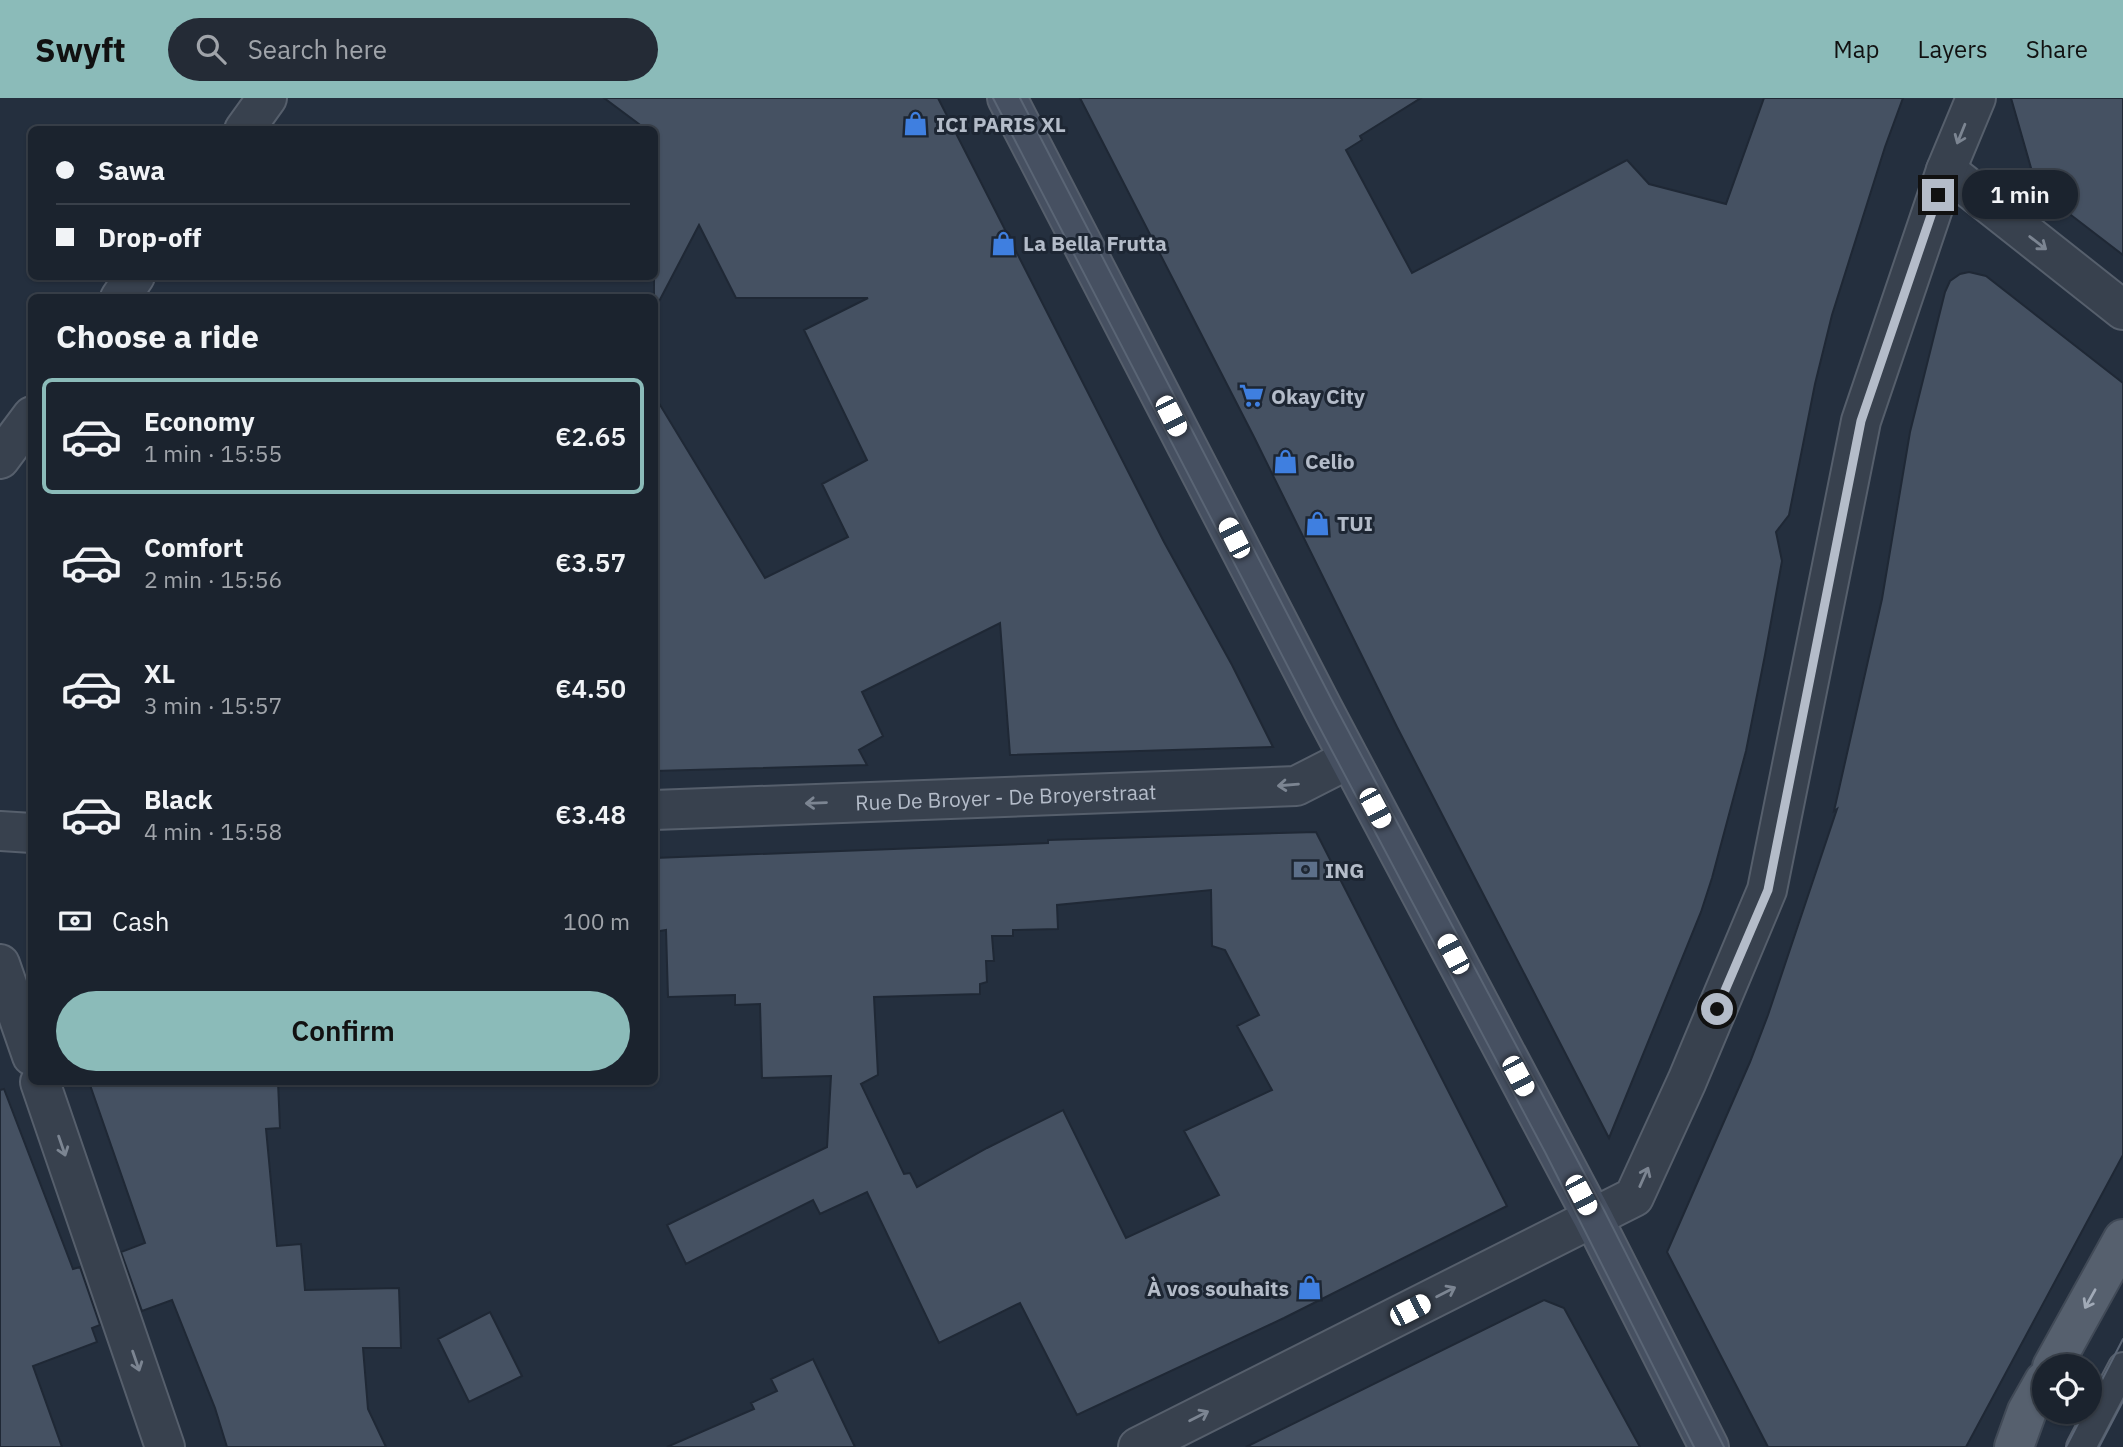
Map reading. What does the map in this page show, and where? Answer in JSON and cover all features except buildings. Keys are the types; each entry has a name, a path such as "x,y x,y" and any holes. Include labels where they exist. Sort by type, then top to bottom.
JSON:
{"main road":[{"path":"1007,98 1349,759 1593,1217 1709,1447"},
{"path":"2059,1354 2123,1240"},
{"path":"2014,1447 2032,1402"}],"street":[{"path":"247,126 267,98"},
{"path":"1138,1447 1634,1197 1768,890 1861,421 1946,170 1976,98"},
{"path":"1946,170 2123,310"},
{"path":"0,459 28,421"},
{"name":"Rue De Broyer - De Broyerstraat","path":"658,810 1296,786 1349,759"},
{"path":"0,831 28,833"},
{"path":"0,964 28,1044"},
{"path":"41,1085 165,1447"}],"lane":[{"path":"2081,1447 2123,1367"}],"tram line":[{"path":"993,98 1313,715 1546,1154 1694,1447"},
{"path":"1020,98 1334,704 1605,1212 1724,1447"},
{"path":"2102,1380 2123,1339"},
{"path":"2099,1447 2123,1401"},
{"path":"2066,1447 2078,1424"}],"place":[{"name":"ICI PARIS XL","path":"916,124"},
{"name":"La Bella Frutta","path":"1003,243"},
{"name":"Okay City","path":"1251,396"},
{"name":"Celio","path":"1285,461"},
{"name":"TUI","path":"1317,523"},
{"name":"ING","path":"1305,870"},
{"name":"À vos souhaits","path":"1309,1288"}],"route":[{"path":"1717,1009 1768,890 1861,421 1938,195"}]}
